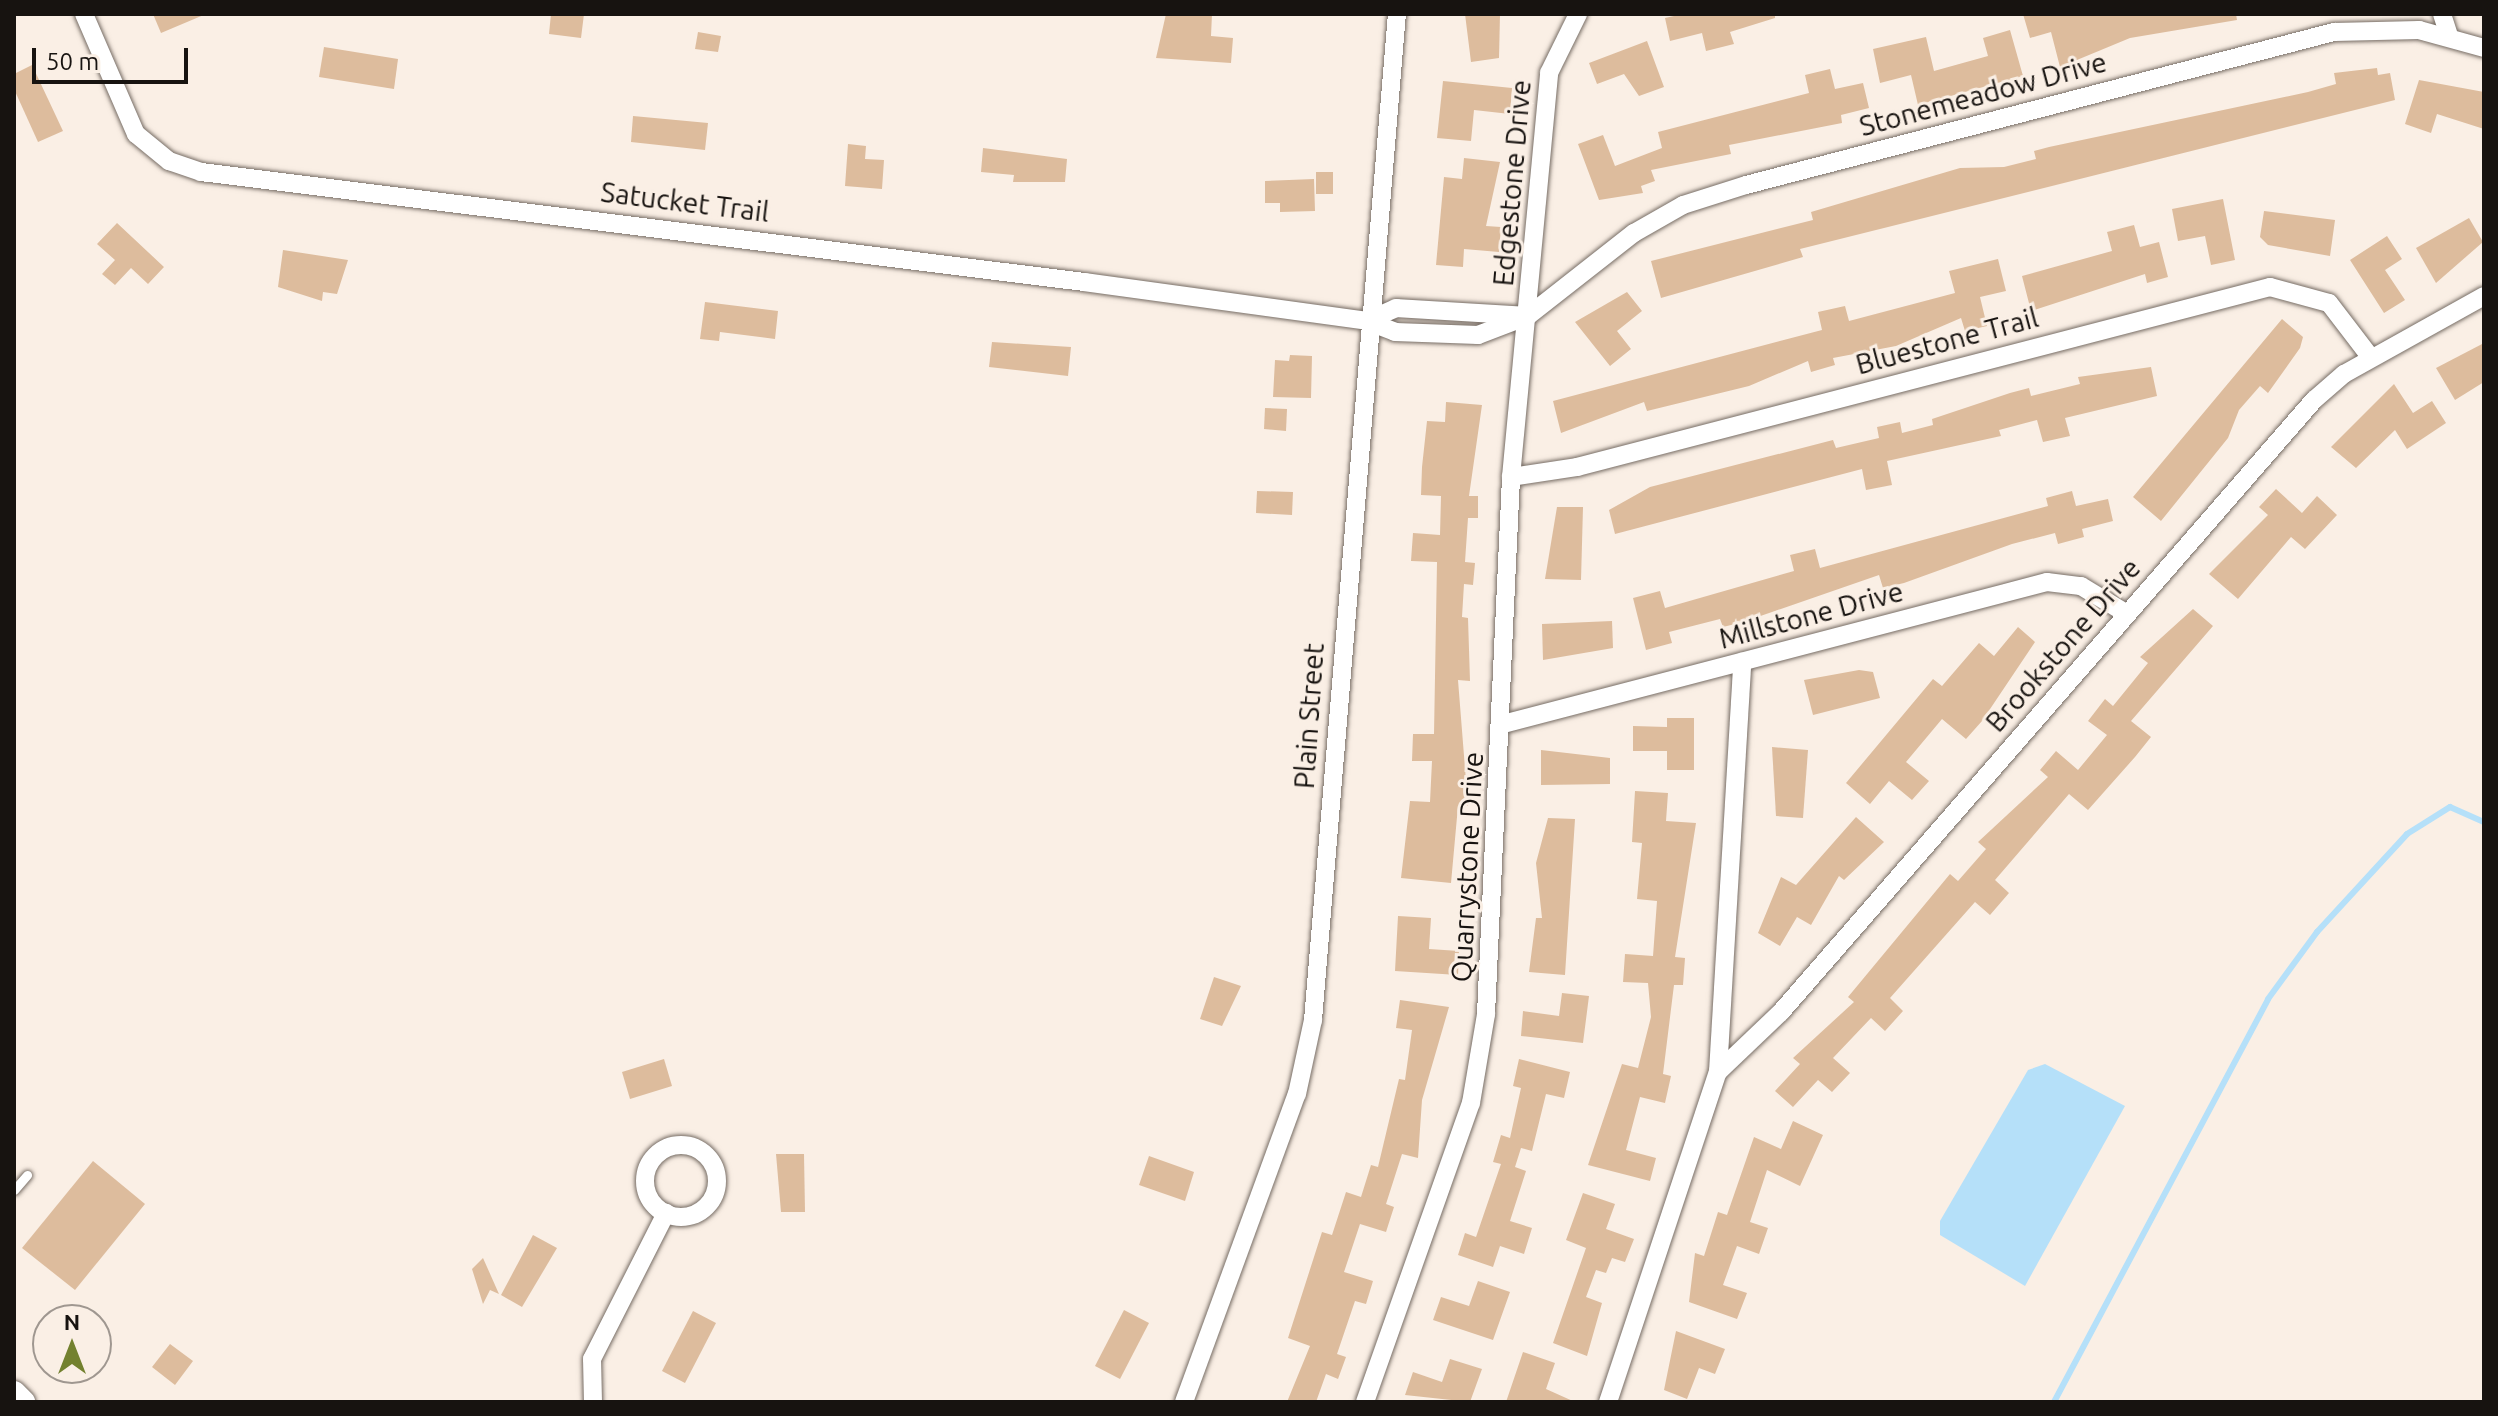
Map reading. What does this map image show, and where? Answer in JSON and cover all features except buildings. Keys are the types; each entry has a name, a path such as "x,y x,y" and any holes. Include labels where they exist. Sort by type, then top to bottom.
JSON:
{"street":[{"name":"Satucket Trail","path":"84,14 136,134 169,161 201,172 1367,321"},
{"name":"Plain Street","path":"1184,1402 1309,1045 1367,321 1397,14"},
{"name":"Edgestone Drive","path":"1528,316 1549,73 1578,14"},
{"path":"2442,14 2449,35"},
{"name":"Stonemeadow Drive","path":"1528,316 1634,233 1683,205 1746,185 2334,32 2449,35 2484,48"},
{"name":"Bluestone Trail","path":"1511,477 1577,467 2270,287 2329,303 2371,358"},
{"name":"Brookstone Drive","path":"1718,1072 1781,1012 2314,400 2371,358 2484,296"},
{"path":"1367,321 1396,308 1528,316"},
{"name":"Quarrystone Drive","path":"1365,1402 1471,1103 1494,935 1511,477 1528,316"},
{"name":"Millstone Drive","path":"1503,724 2047,582 2081,586 2127,614"},
{"path":"1608,1402 1718,1072 1742,662"},
{"path":"593,1402 592,1359 666,1213"},
{"path":"14,1393 23,1402"}],"lane":[{"path":"14,1190 27,1175"}],"water":[{"path":"2045,1064 2125,1106 2025,1286 1940,1235 1940,1221 2028,1070"}],"waterway":[{"path":"2054,1402 2268,999 2317,932 2407,834 2450,807 2484,822"}]}
